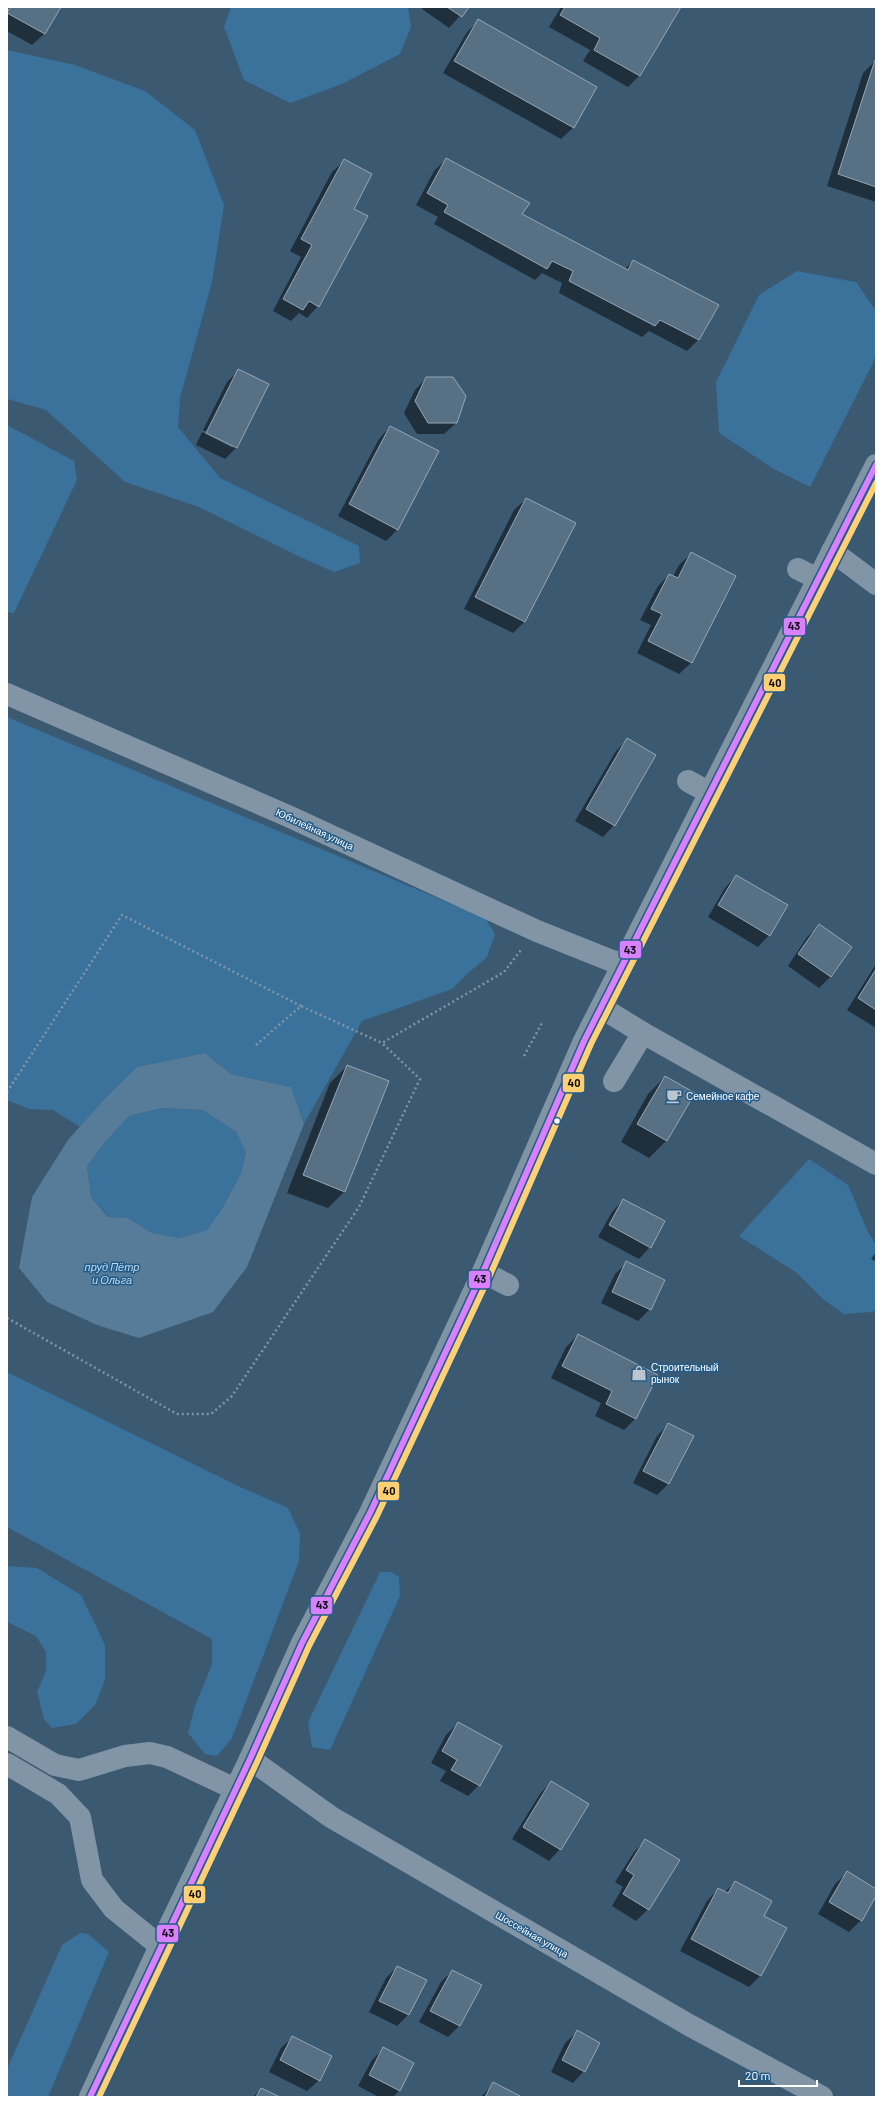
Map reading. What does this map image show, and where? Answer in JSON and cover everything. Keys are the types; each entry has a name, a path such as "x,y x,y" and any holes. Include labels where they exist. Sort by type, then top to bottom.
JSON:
{"main road":[{"path":"90,2097 160,1946 250,1759 302,1643 370,1513 483,1272 584,1041 832,551 873,480"}],"street":[{"path":"832,551 876,584"},
{"path":"798,569 818,579"},
{"name":"Юбилейная улица","path":"7,694 288,816 537,931 622,965"},
{"path":"688,781 710,793"},
{"path":"602,1008 643,1033 876,1164"},
{"path":"614,1081 643,1033"},
{"path":"483,1272 508,1285"},
{"path":"7,1737 56,1765 79,1770 125,1756 150,1753 167,1757 235,1789"},
{"name":"Шоссейная улица","path":"250,1759 331,1818 689,2025 822,2097"},
{"path":"7,1764 58,1794 80,1817 92,1880 114,1910 160,1946"}],"path":[{"path":"7,1092 122,915 300,1006 382,1043 420,1079 359,1207 232,1396 211,1414 177,1414 7,1318"},
{"path":"382,1043 504,972 537,931"},
{"path":"256,1045 300,1006"},
{"path":"524,1056 543,1021"}],"shaded area":[{"path":"231,7 408,7 411,27 400,54 342,84 290,103 244,80 224,27"},
{"path":"7,50 75,65 145,91 195,130 224,205 212,282 180,398 178,427 220,478 359,546 360,563 334,572 298,556 199,507 125,482 46,410 7,399"},
{"path":"797,271 856,282 876,311 876,352 873,363 810,487 774,469 719,433 716,382 759,295"},
{"path":"7,425 74,461 77,480 14,613 7,612"},
{"path":"7,717 485,918 495,934 487,957 452,989 362,1021 304,1124 291,1087 231,1074 205,1053 137,1067 108,1095 80,1127 53,1110 29,1109 7,1100"},
{"path":"162,1108 203,1110 236,1132 246,1152 241,1173 223,1207 207,1230 179,1238 152,1233 128,1218 109,1217 91,1197 87,1166 105,1142 129,1116"},
{"path":"809,1159 848,1185 868,1232 876,1245 876,1310 872,1312 844,1314 824,1300 797,1273 739,1236"},
{"path":"7,1372 238,1486 288,1508 300,1534 299,1561 232,1738 217,1756 205,1754 188,1733 195,1706 212,1664 212,1639 7,1527"},
{"path":"7,1566 37,1568 81,1595 105,1645 105,1680 95,1705 76,1724 52,1728 44,1719 37,1692 46,1671 46,1652 36,1636 7,1622"},
{"path":"380,1572 391,1572 399,1577 400,1596 330,1750 312,1747 308,1722"},
{"path":"80,1933 88,1934 109,1952 48,2097 7,2097 7,2069 62,1945"}],"water":[{"name":"пруд Пётр и Ольга","path":"205,1053 231,1074 291,1087 304,1124 247,1267 213,1312 139,1338 97,1325 47,1302 19,1268 32,1197 68,1140 108,1095 137,1067","holes":["162,1108 203,1110 236,1132 246,1152 241,1173 223,1207 207,1230 179,1238 152,1233 128,1218 108,1217 91,1197 87,1166 105,1142 129,1116"]}],"building":[{"path":"10,7 61,7 45,34 7,13"},
{"path":"447,7 469,7 462,17"},
{"path":"565,7 681,7 640,76 594,50 600,38 560,15"},
{"path":"478,19 597,87 574,128 454,61"},
{"path":"875,60 876,61 876,187 838,174"},
{"path":"446,158 530,203 522,214 628,270 633,260 719,305 699,340 660,320 655,326 569,281 573,271 552,261 547,269 444,212 448,205 427,193"},
{"path":"344,159 372,174 354,209 368,216 319,307 309,301 303,310 283,299 312,245 301,239"},
{"path":"238,369 269,384 237,448 206,433"},
{"path":"426,377 453,377 466,396 457,423 428,423 415,401"},
{"path":"390,426 439,451 398,530 349,504"},
{"path":"526,498 576,523 525,622 475,597"},
{"path":"691,552 736,576 692,663 648,641 662,614 651,609 669,574 678,578"},
{"path":"627,738 656,755 615,826 586,809"},
{"path":"736,875 788,905 770,936 718,905"},
{"path":"819,924 852,947 831,977 798,954"},
{"path":"876,969 876,1010 858,998"},
{"path":"347,1065 389,1081 345,1192 303,1175"},
{"path":"665,1076 695,1093 667,1141 637,1124"},
{"path":"623,1199 665,1221 651,1248 609,1225"},
{"path":"626,1261 665,1280 651,1310 612,1292"},
{"path":"578,1334 658,1375 636,1419 606,1404 612,1391 562,1366"},
{"path":"668,1423 694,1436 669,1484 643,1471"},
{"path":"458,1722 502,1746 480,1786 451,1770 457,1760 442,1751"},
{"path":"551,1781 589,1804 561,1850 523,1827"},
{"path":"645,1839 680,1860 649,1910 623,1894 634,1875 626,1870"},
{"path":"847,1871 876,1889 876,1896 862,1921 829,1902"},
{"path":"735,1881 772,1901 764,1916 787,1928 761,1976 691,1939 718,1888 728,1893"},
{"path":"397,1966 427,1980 409,2015 379,2001"},
{"path":"452,1970 482,1985 460,2026 430,2011"},
{"path":"577,2030 600,2043 585,2072 562,2060"},
{"path":"292,2036 332,2056 320,2081 280,2060"},
{"path":"383,2047 414,2063 400,2091 369,2075"},
{"path":"493,2082 522,2097 485,2097"},
{"path":"261,2088 280,2097 256,2097"}],"transit line":[{"name":"43","path":"90,2097 250,1759 302,1643 370,1513 483,1272 584,1041 876,465"},
{"name":"40","path":"99,2097 257,1762 309,1646 377,1516 490,1275 591,1044 876,483"}],"place":[{"name":"Семейное кафе","path":"674,1096"},
{"name":"Строительный рынок","path":"639,1373"}]}
